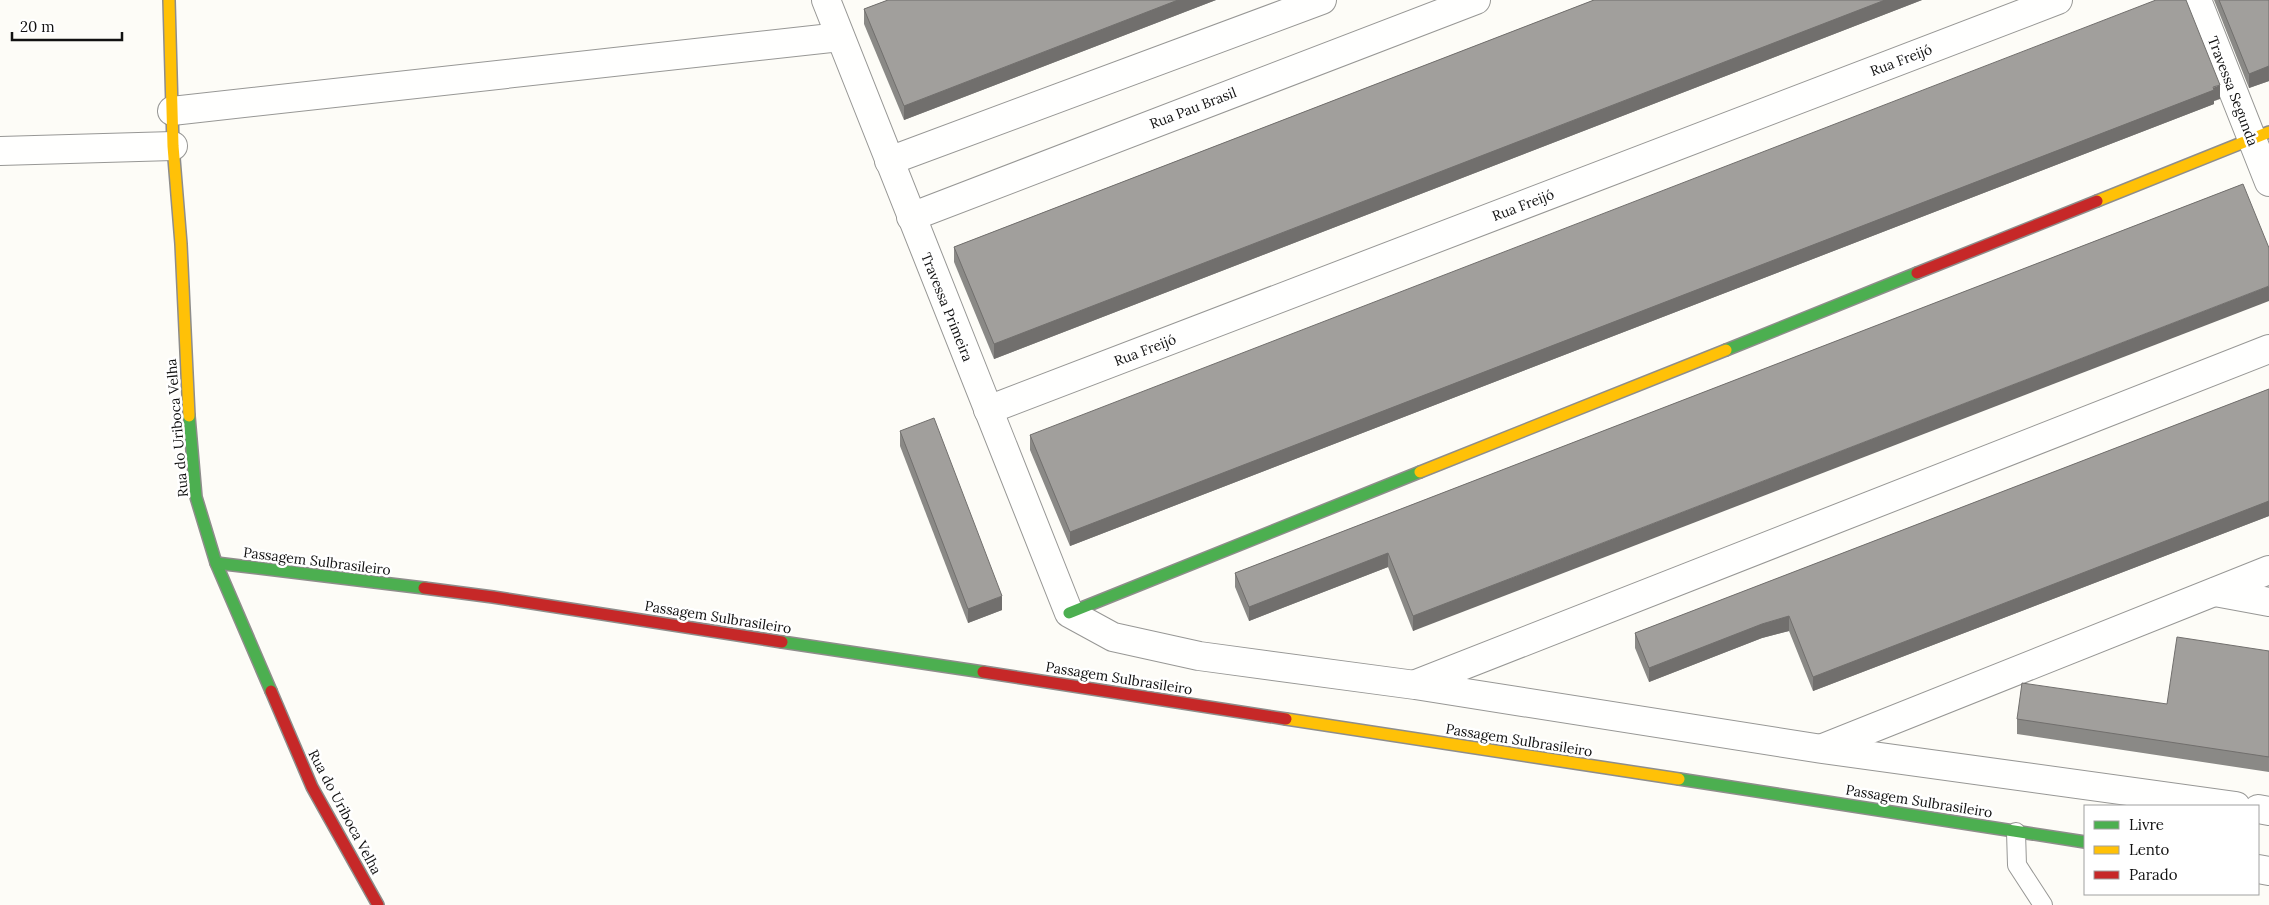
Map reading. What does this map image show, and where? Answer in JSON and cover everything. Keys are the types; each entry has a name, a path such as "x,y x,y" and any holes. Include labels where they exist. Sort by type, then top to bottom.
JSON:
{"street":[{"name":"Rua do Uriboca Velha","path":"169,0 173,146 181,244 190,433 196,497 216,563 312,787 378,905"},
{"name":"Travessa Primeira","path":"826,0 1069,613"},
{"path":"889,161 1322,0"},
{"name":"Rua Pau Brasil","path":"911,217 1476,0"},
{"name":"Rua Freijó","path":"988,410 2058,0"},
{"name":"Travessa Segunda","path":"2197,0 2261,136 2269,182"},
{"path":"172,111 840,37"},
{"path":"1069,613 2261,136"},
{"path":"0,151 173,146"},
{"path":"1415,684 2269,349"},
{"name":"Passagem Sulbrasileiro","path":"216,563 493,597 2084,842"},
{"path":"1822,748 2269,570"},
{"path":"2215,592 2269,602"},
{"path":"1069,613 1113,637 1199,656 1415,684 1822,748 2229,805"}],"lane":[{"path":"2016,832 2017,865 2043,905"}],"building":[{"path":"888,0 1178,0 904,106 864,9"},
{"path":"1594,0 1885,0 994,344 954,247"},
{"path":"2156,0 2186,0 2220,85 2213,87 2214,90 1070,532 1030,435"},
{"path":"2219,0 2269,0 2269,66 2249,74"},
{"path":"2243,184 2269,248 2269,286 1413,616 1388,553 1249,607 1235,573"},
{"path":"2269,389 2269,501 1813,677 1789,616 1762,624 1649,668 1635,633"},
{"path":"934,418 1002,596 968,609 900,431"},
{"path":"2177,637 2269,651 2269,757 2017,719 2022,683 2167,704"}],"traffic: fast":[{"path":"1726,350 1917,273"},
{"path":"189,416 196,497 216,563 271,691"},
{"path":"1069,613 1420,472"},
{"path":"216,563 424,588"},
{"path":"782,642 983,672"},
{"path":"1679,779 2084,842"}],"traffic: slow":[{"path":"169,0 173,146 181,244 189,416"},
{"path":"2097,201 2269,132"},
{"path":"1420,472 1726,350"},
{"path":"1286,719 1679,779"}],"traffic: jam":[{"path":"1917,273 2097,201"},
{"path":"424,588 782,642"},
{"path":"983,672 1286,719"},
{"path":"271,691 312,787 378,905"}]}
